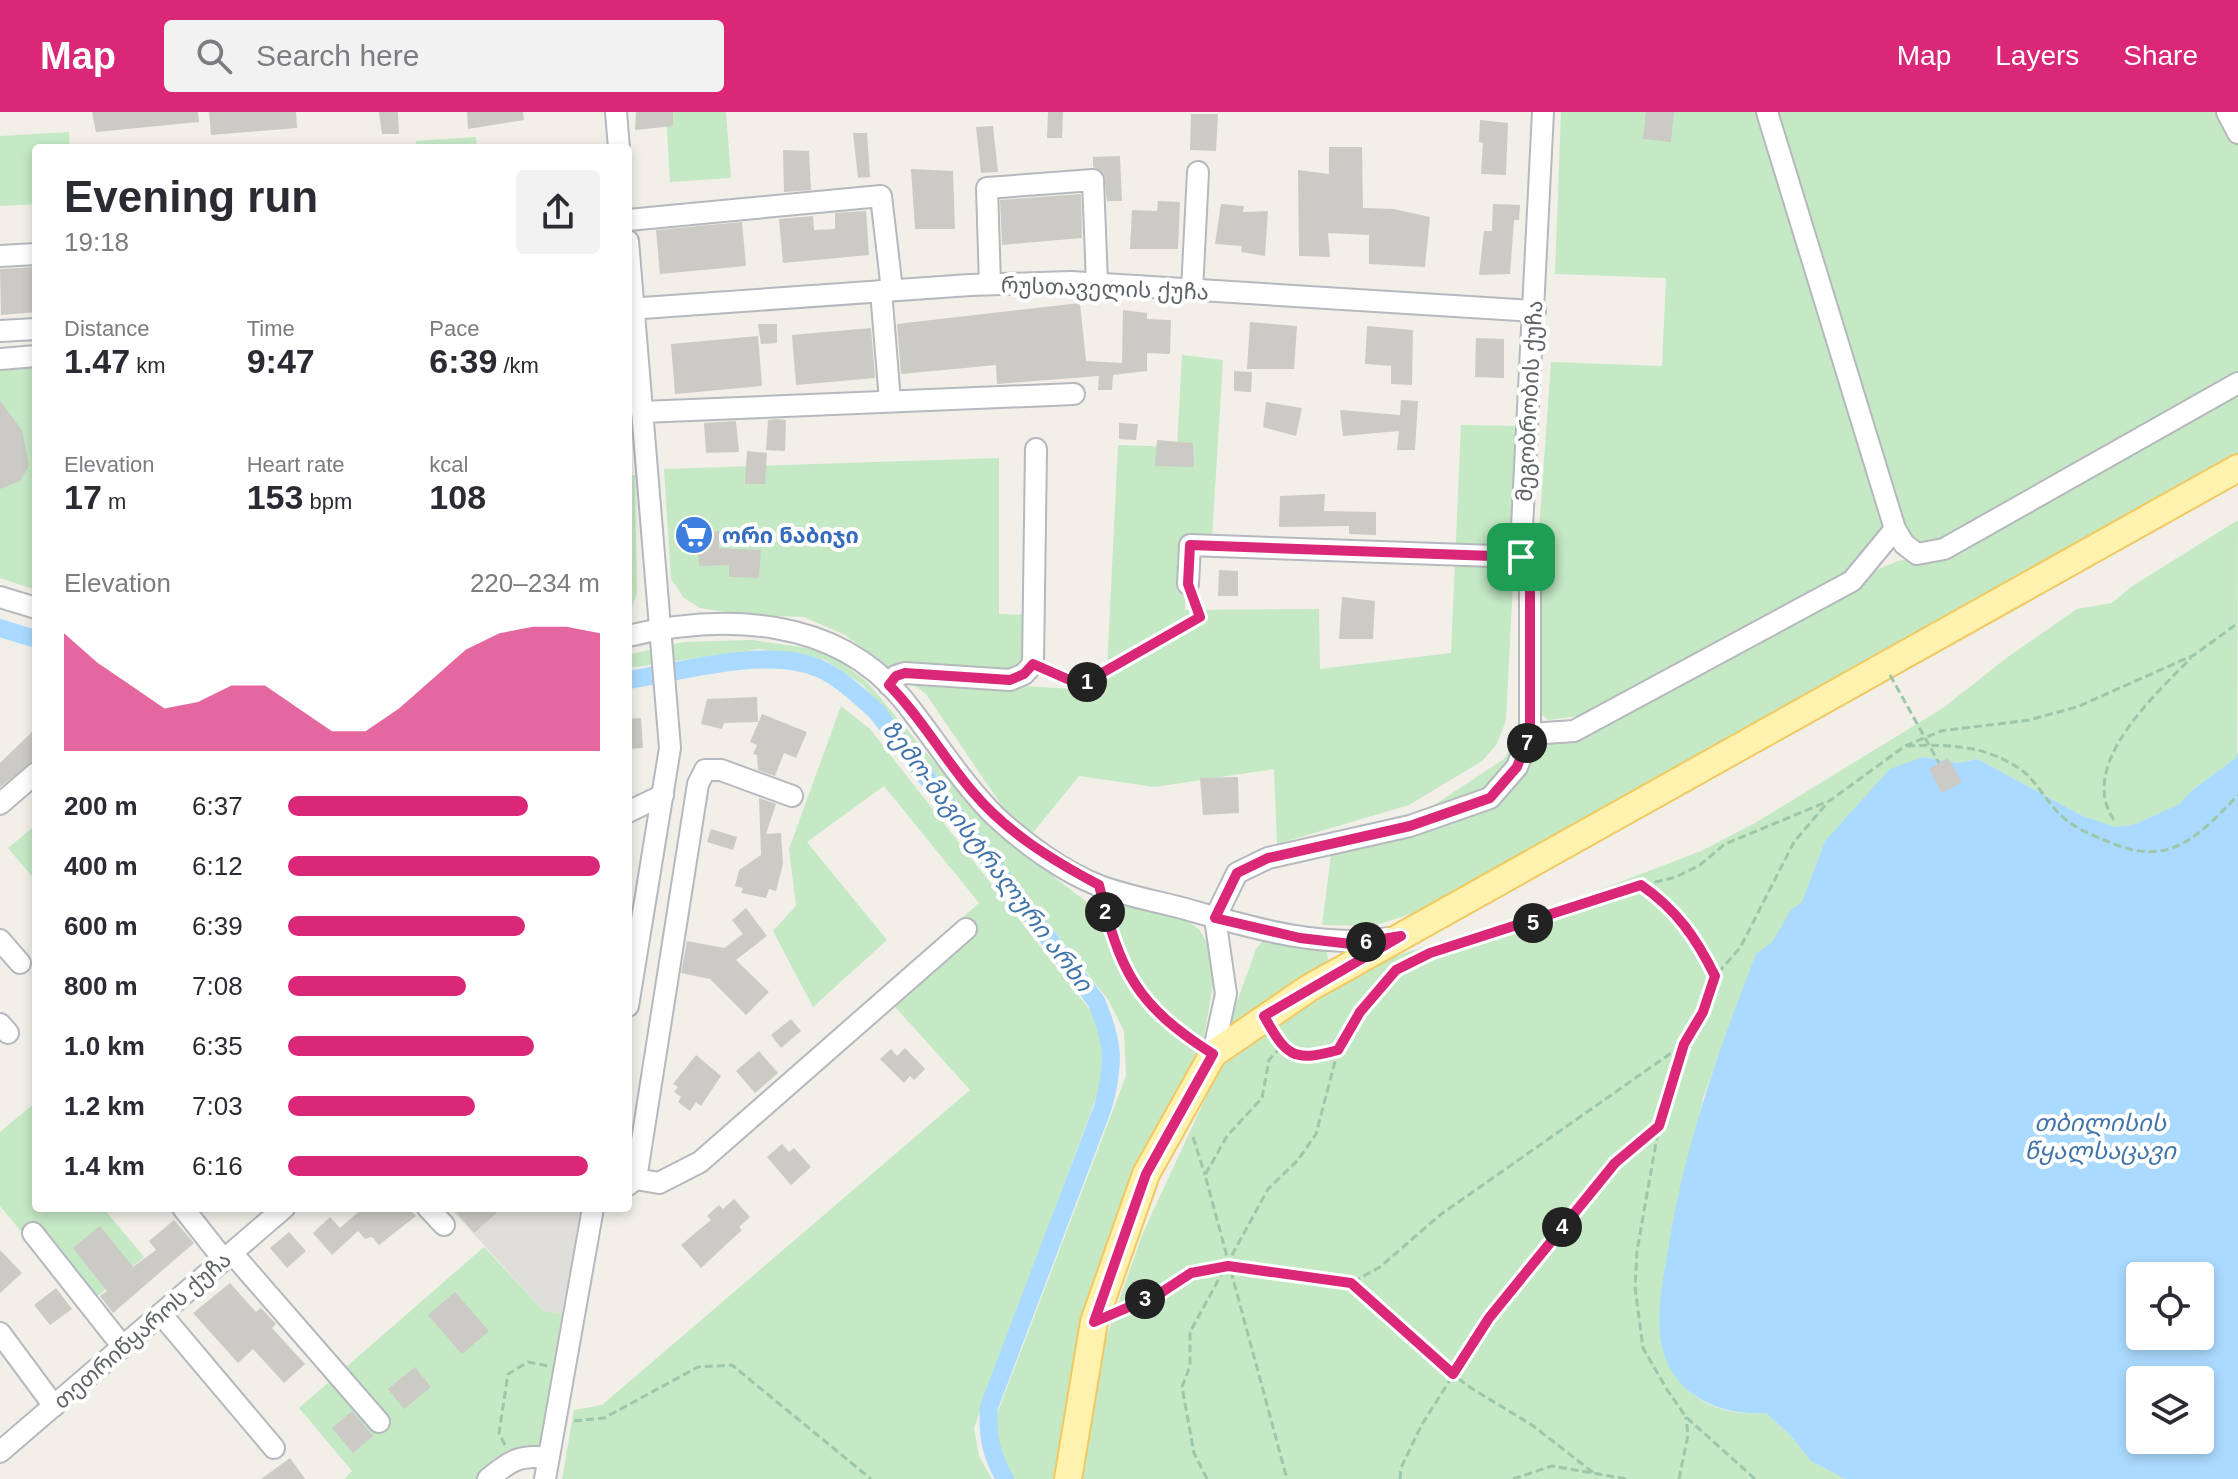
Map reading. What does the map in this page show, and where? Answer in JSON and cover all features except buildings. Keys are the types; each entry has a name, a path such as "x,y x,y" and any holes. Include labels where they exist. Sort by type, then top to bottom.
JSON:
{"main road":[{"path":"1068,1479 1094,1322 1146,1174 1182,1104 1213,1054 1264,1016 1401,936 2238,468"}],"street":[{"path":"616,112 619,144"},
{"name":"მეგობრობის ქუჩა","path":"1215,918 1237,873 1268,858 1410,826 1490,798 1517,767 1530,734 1530,576 1521,557 1543,112"},
{"path":"1767,112 1895,529 1904,544 1917,554 1944,549 2238,383"},
{"path":"2227,112 2238,133"},
{"path":"1192,291 1198,172"},
{"path":"990,284 987,188 1093,180 1097,284"},
{"path":"632,220 881,196 890,401"},
{"path":"0,256 32,254"},
{"name":"რუსთაველის ქუჩა","path":"632,308 990,284 1097,284 1535,311"},
{"path":"632,317 670,748 632,983"},
{"path":"0,331 32,329"},
{"path":"0,359 32,356"},
{"path":"642,412 1074,394"},
{"path":"889,685 896,676 905,673 1010,680 1024,674 1033,664 1036,449"},
{"path":"1530,734 1574,731 1852,581 1895,529"},
{"path":"1188,584 1190,545 1521,557"},
{"path":"0,597 32,607"},
{"path":"632,636 659,637 767,625 809,633 844,648 889,685 972,792 997,817 1053,860 1099,885 1300,938 1351,944 1401,936"},
{"path":"792,796 721,770 705,770 698,784 632,1182 659,1183 700,1162 966,929"},
{"path":"0,804 32,776"},
{"path":"632,809 665,788 698,784"},
{"path":"632,910 647,898"},
{"path":"1213,1054 1226,994 1215,918"},
{"path":"0,940 20,963"},
{"path":"187,1212 379,1422"},
{"name":"თეთრიწყაროს ქუჩა","path":"0,1452 279,1212"},
{"path":"432,1212 444,1225"},
{"path":"545,1479 592,1212"},
{"path":"33,1233 123,1347"},
{"path":"161,1314 274,1448"},
{"path":"0,1333 54,1406"},
{"path":"488,1479 511,1459 526,1455 548,1458"}],"path":[{"path":"1033,664 1081,685 1200,617 1188,584"},
{"path":"2114,820 2106,796 2108,763 2131,720 2194,655 2238,623"},
{"path":"1755,1479 1686,1417 1643,1348 1635,1287 1637,1251 1659,1126 1684,1044 1703,1012 1715,976 1740,948 1794,842 1828,802 1905,746 1941,731 2029,720 2077,707 2194,655"},
{"path":"1890,675 1939,763"},
{"path":"1905,746 1952,744 2004,760 2027,773 2038,792 2065,820 2127,851 2161,854 2204,831 2238,795"},
{"path":"1207,1479 1194,1453 1182,1387 1190,1366 1190,1332 1268,1189 1298,1160 1316,1134 1338,1050 1360,1012 1396,970 1430,953 1641,885 1676,877 1700,865 1725,844 1828,802"},
{"path":"1099,885 1113,944 1130,978 1167,1024 1213,1054"},
{"path":"1641,885 1670,906 1688,927 1715,976"},
{"path":"1264,1016 1281,1047 1302,1057 1338,1050"},
{"path":"1351,1283 1380,1267 1440,1215 1684,1044"},
{"path":"1205,1175 1227,1136 1262,1098 1269,1060 1281,1047"},
{"path":"1182,1104 1205,1175 1287,1479"},
{"path":"1400,1479 1401,1468 1421,1426 1489,1318 1615,1163 1659,1126"},
{"path":"1094,1322 1159,1294 1191,1273 1228,1266 1351,1283 1453,1374 1532,1425 1595,1474"},
{"path":"511,1459 499,1433 508,1374 528,1362 564,1370"},
{"path":"555,1422 604,1418 698,1367 732,1365 871,1479"},
{"path":"1679,1479 1688,1435 1686,1417"},
{"path":"1513,1479 1552,1466 1627,1479"}],"shaded area":[{"path":"454,1212 580,1212 562,1314 544,1311"}],"green space":[{"path":"666,112 726,112 731,178 670,182"},
{"path":"1561,112 2238,112 2238,375 1947,537 1883,551 1579,716 1548,720 1527,701 1551,362 1662,366 1666,278 1555,274"},
{"path":"69,132 70,144 32,144 32,204 0,206 0,136"},
{"path":"476,137 477,144 416,144 416,141"},
{"path":"1182,355 1223,360 1211,553 1187,549 1185,610 1319,609 1320,669 1451,653 1461,425 1521,426 1506,720 1497,744 1482,761 1409,805 1277,844 1274,769 1155,787 1079,776 1031,835 1004,809 926,694 845,635 804,617 745,615 700,608 684,598 671,579 664,469 999,458 999,614 1027,615 1024,686 1106,691 1118,445 1177,447"},
{"path":"32,364 32,589 0,578 0,367"},
{"path":"2238,389 2238,457 1414,913 1373,926 1322,925 1333,840 1410,821 1504,759 1518,736 1547,739 1871,572 1898,561 1946,553"},
{"path":"632,475 635,475 637,594 632,606"},
{"path":"2238,520 2237,758 2191,791 2181,804 2133,825 2115,828 2083,816 1978,759 1958,763 1923,757 1825,841 1802,903 1772,942 1756,954 1703,1098 1660,1324 1671,1365 1692,1394 1724,1410 1766,1413 1790,1435 1811,1461 1845,1479 1081,1479 1091,1400 1105,1341 1142,1235 1226,1054 1337,984 1395,956 1568,902 1701,851 1755,823 1943,708 2005,659 2077,609 2112,603 2131,587"},
{"path":"752,640 807,648 836,658 867,682 989,827 1093,907 1117,899 1181,917 1199,929 1206,941 1214,978 1204,1038 1130,1188 1076,1348 1057,1479 1015,1479 998,1449 997,1414 1126,1076 1124,1031 1109,1001 863,685 825,660 760,649 632,667 632,654 684,642"},
{"path":"841,706 870,729 1097,1019 1106,1058 1104,1076 974,1428 979,1456 992,1479 562,1479 574,1410 602,1405 970,1090 879,989 979,903 884,786 807,842 887,940 813,1007 773,931 796,906 789,849"},
{"path":"32,828 32,876 8,848"},
{"path":"1272,939 1327,952 1329,965 1250,1011 1235,1028 1230,1026 1256,949 1263,941"},
{"path":"32,1105 32,1212 106,1212 144,1257 84,1307 0,1206 0,1132"},
{"path":"484,1247 544,1311 562,1314 540,1448 506,1454 477,1479 344,1479 352,1471 299,1408"}],"water":[{"name":"თბილისის წყალსაცავი","path":"2238,752 2238,1479 1845,1479 1811,1461 1790,1435 1766,1413 1719,1408 1705,1402 1680,1383 1671,1370 1661,1342 1660,1303 1675,1213 1693,1137 1728,1027 1756,954 1772,942 1791,910 1802,902 1825,841 1890,769 1923,757 1958,763 1978,759 2083,816 2115,827 2133,825 2180,804 2191,791 2236,758"}],"waterway":[{"name":"ზემო-მაგისტრალური არხი","path":"0,628 32,638"},
{"name":"ზემო-მაგისტრალური არხი","path":"632,679 724,663 775,659 818,668 834,677 877,712 1096,1001 1111,1053 1110,1078 1103,1107 989,1407 991,1444 1005,1479"}],"place":[{"name":"ორი ნაბიჯი","path":"694,535"}],"route":[{"path":"1190,545 1521,557 1530,576 1530,734 1517,767 1490,798 1410,826 1268,858 1237,873 1215,918 1300,938 1351,944 1401,936 1264,1016 1281,1047 1302,1057 1314,1057 1338,1050 1360,1012 1396,970 1430,953 1532,923 1641,885 1670,906 1688,927 1715,976 1703,1012 1684,1044 1659,1126 1615,1163 1489,1318 1453,1374 1427,1355 1351,1283 1228,1266 1191,1273 1159,1294 1094,1322 1146,1174 1182,1104 1213,1054 1167,1024 1130,978 1113,944 1099,885 1053,860 997,817 972,792 889,685 896,676 905,673 1010,680 1024,674 1033,664 1081,685 1200,617 1188,584 1190,545"}]}
